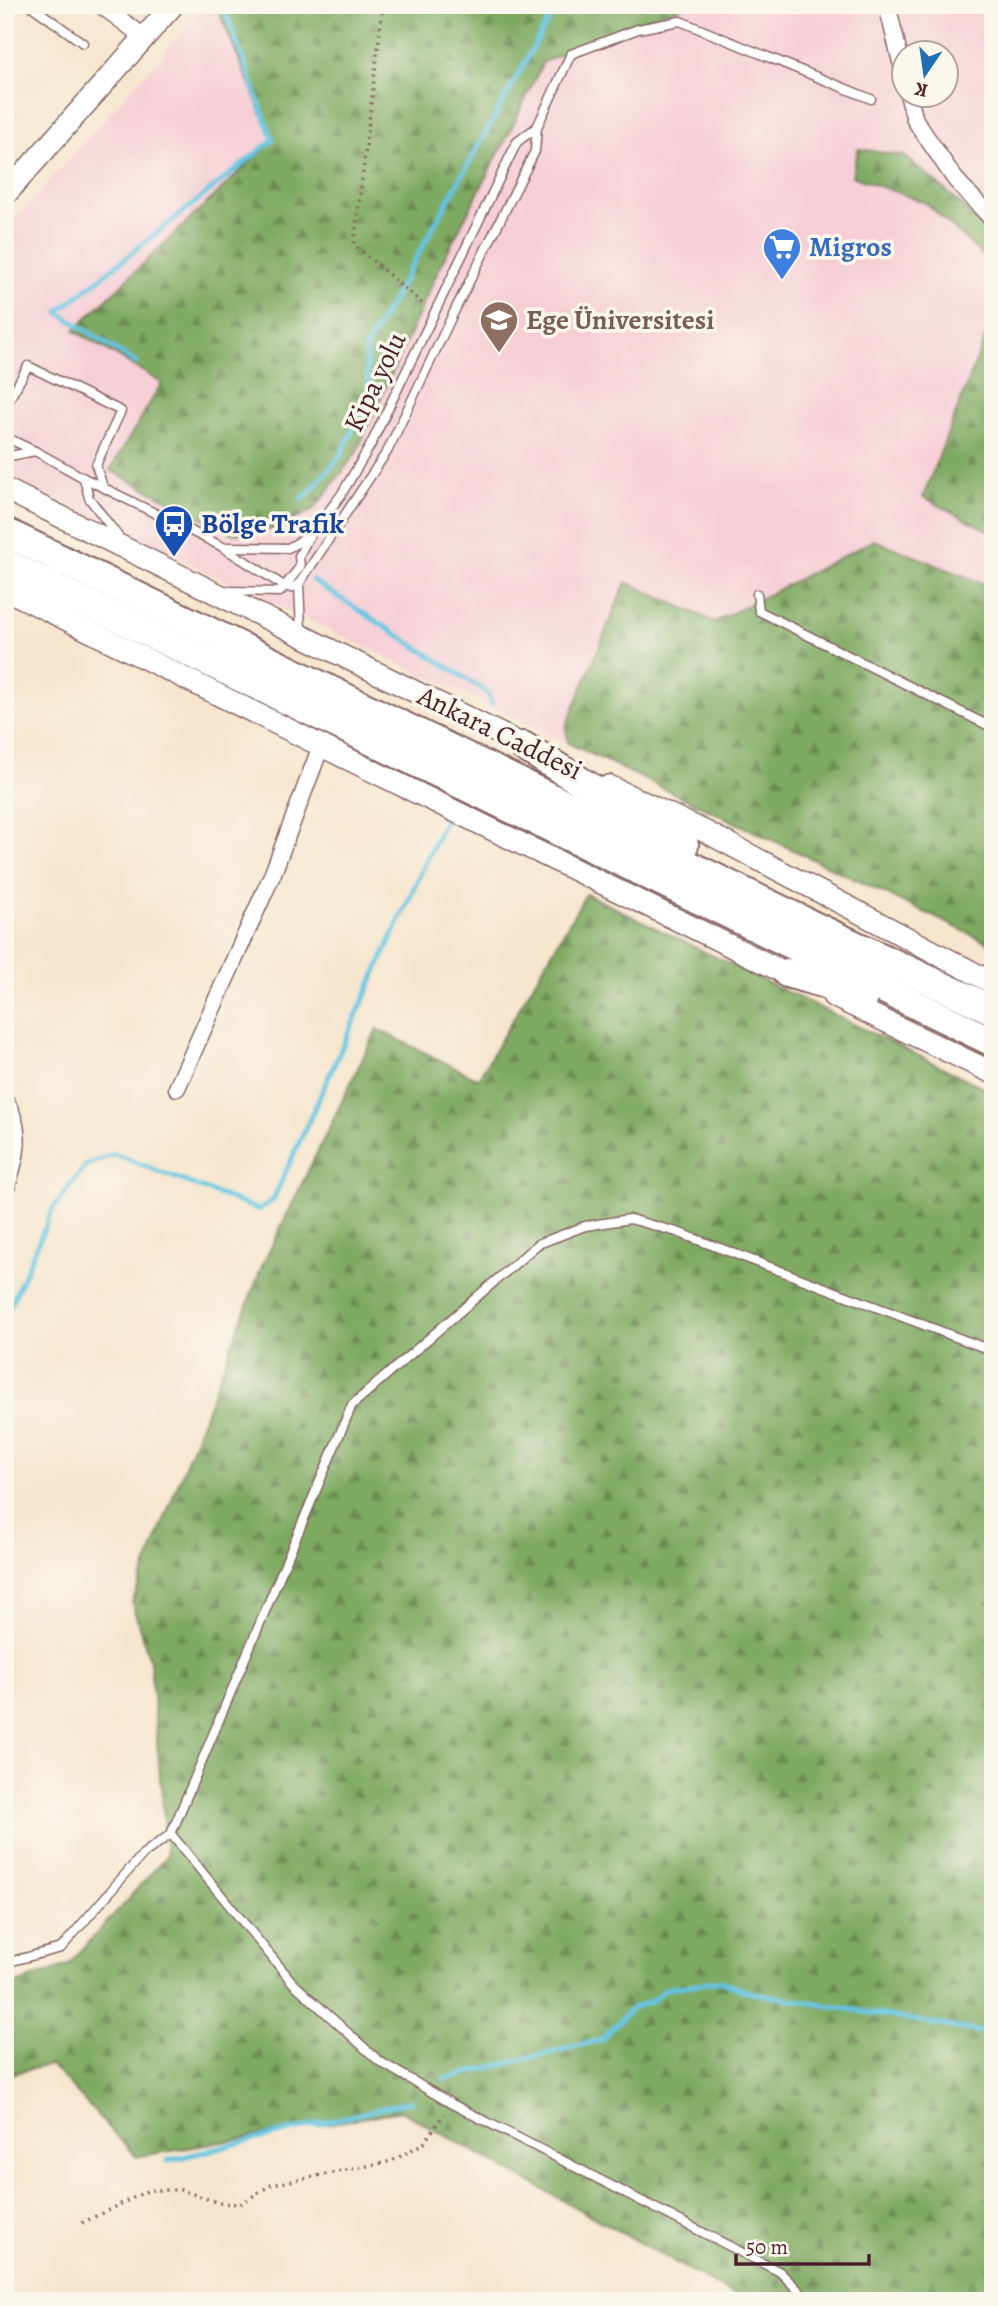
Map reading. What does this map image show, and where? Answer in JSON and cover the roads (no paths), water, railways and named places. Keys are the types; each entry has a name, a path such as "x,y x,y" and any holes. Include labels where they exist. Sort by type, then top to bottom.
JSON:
{"highway":[{"name":"Ankara Caddesi","path":"5,532 814,926 993,1010"},
{"path":"5,563 993,1042"},
{"path":"523,746 814,926"},
{"path":"787,973 938,1016"}],"main road":[{"path":"5,195 173,5"},
{"name":"Ankara Caddesi","path":"5,489 523,746 706,832 993,983"},
{"path":"5,589 993,1073"},
{"path":"5,1105 13,1123 16,1142 5,1184"}],"street":[{"path":"101,5 145,38"},
{"path":"890,5 889,13 895,38"},
{"path":"912,108 915,120 955,179 993,220"},
{"path":"177,1088 273,873 321,746"}],"lane":[{"path":"30,5 83,43"},
{"name":"Kipa yolu","path":"299,584 388,450 535,151 537,127 571,54 638,29 680,21 871,99"},
{"name":"Kipa yolu","path":"285,586 300,567 301,550 308,538 341,495 370,446 517,142 537,127"},
{"path":"5,407 28,366 121,411 96,465 103,487"},
{"path":"5,437 220,546 285,586 291,588 299,584 303,637"},
{"path":"5,457 35,451"},
{"path":"84,478 89,498 128,550"},
{"path":"220,546 288,548 308,538"},
{"path":"211,591 280,592 285,586"},
{"path":"757,594 760,611 993,728"},
{"path":"5,1963 61,1948 143,1854 171,1834 352,1405 538,1244 585,1226 630,1219 677,1232 993,1351"},
{"path":"171,1834 293,1983 379,2061 452,2104 780,2272 809,2301"}],"waterway":[{"path":"136,363 58,312 273,140 223,5"},
{"path":"302,500 339,458 369,398 366,348 557,5"},
{"path":"312,580 487,692 492,704"},
{"path":"5,1318 53,1209 86,1165 114,1154 259,1210 273,1200 448,813"},
{"path":"444,2079 601,2040 632,2008 652,2001 665,1989 719,1981 749,1992 993,2034"},
{"path":"167,2161 412,2101"}],"place":[{"name":"Migros","path":"782,281"},
{"name":"Ege Üniversitesi","path":"499,354"},
{"name":"Bölge Trafik","path":"174,558"}]}
